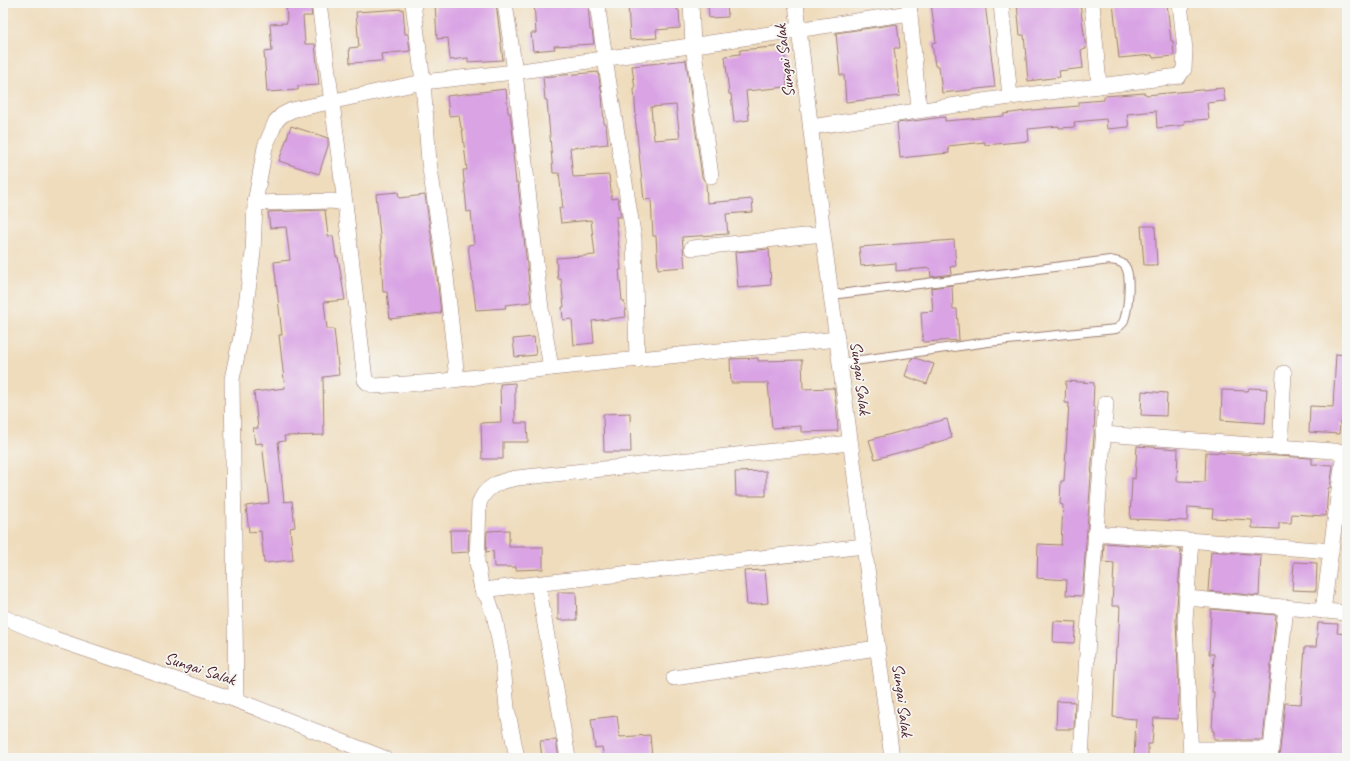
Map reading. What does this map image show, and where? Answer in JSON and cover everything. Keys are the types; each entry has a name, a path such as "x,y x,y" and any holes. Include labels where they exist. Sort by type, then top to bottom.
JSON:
{"street":[{"path":"319,3 333,102 365,380 368,383 375,386 457,379 837,339"},
{"path":"413,3 423,82 429,162 445,267 457,379"},
{"path":"505,3 515,72 541,309 551,368"},
{"path":"598,3 605,59 634,240 637,360"},
{"path":"691,3 693,45 710,176"},
{"name":"Sungai Salak","path":"796,3 823,234 892,758"},
{"path":"1001,3 1010,97"},
{"path":"1092,3 1100,86"},
{"path":"810,127 920,109 1179,76 1184,69 1185,50 1180,3"},
{"path":"236,700 232,379 243,327 253,254 255,203 265,147 276,121 282,115 292,110 423,82 515,72 799,30 909,8 920,109"},
{"path":"255,203 332,201 345,203"},
{"path":"692,248 823,234"},
{"path":"1280,448 1284,373"},
{"path":"1081,758 1088,620 1106,403"},
{"path":"1103,434 1346,452 1342,505 1331,551 1323,611"},
{"path":"517,758 507,708 502,655 495,619 488,598 482,590 477,562 479,504 481,496 484,492 497,483 517,478 850,443"},
{"path":"1095,533 1331,551"},
{"path":"1191,541 1185,621 1191,753 1270,753 1286,607"},
{"path":"482,590 864,546"},
{"path":"538,584 568,758"},
{"path":"1187,598 1347,613"},
{"name":"Sungai Salak","path":"3,618 54,639 236,700 384,758"},
{"path":"674,678 877,648"}],"lane":[{"path":"831,295 1110,260 1124,264 1128,268 1129,282 1125,318 1121,326 1116,329 988,342 840,363"}],"building":[{"path":"286,3 310,3 312,16 303,16 305,44 315,44 319,85 298,86 298,90 267,92 264,52 272,51 270,24 287,23"},
{"path":"435,3 496,3 503,60 468,62 468,58 450,60 448,38 437,39"},
{"path":"534,3 588,3 590,30 592,30 594,44 554,46 555,49 533,51 531,33 536,33"},
{"path":"628,3 677,3 680,28 656,30 657,38 630,40"},
{"path":"931,3 985,3 995,87 942,93 939,66 935,66 932,43 936,42"},
{"path":"1055,3 1055,6 1080,3 1086,49 1081,50 1083,68 1059,71 1060,77 1028,81 1024,35 1020,35 1017,4"},
{"path":"1113,3 1167,3 1174,56 1153,58 1152,55 1119,58"},
{"path":"727,4 728,17 709,18 708,5"},
{"path":"403,9 405,34 408,34 410,51 381,54 382,61 350,63 349,48 359,47 356,12"},
{"path":"897,24 900,48 894,48 900,96 846,102 844,75 840,75 836,33"},
{"path":"784,46 787,87 746,91 749,120 734,122 725,56 740,54 740,50"},
{"path":"686,60 702,177 706,183 707,203 752,199 753,212 726,214 728,234 682,237 685,267 658,269 656,236 653,236 651,199 644,200 635,116 635,89 632,66","holes":["676,105 680,138 654,140 651,107"]},
{"path":"598,72 602,95 604,124 606,124 608,144 570,148 573,177 609,175 612,199 618,198 621,217 616,217 621,270 619,270 622,301 624,301 626,317 592,321 594,343 574,345 572,319 563,320 562,307 564,307 561,279 558,279 556,258 595,255 591,220 561,223 559,208 563,208 559,173 553,173 547,100 545,100 543,77"},
{"path":"1223,88 1225,101 1207,103 1209,119 1184,121 1185,125 1157,128 1156,111 1127,114 1129,127 1107,129 1106,119 1074,122 1075,127 1059,128 1059,126 1028,129 1029,141 985,145 985,142 948,146 949,153 900,158 897,123 945,117 945,121 1004,116 1004,114 1033,110 1079,106 1079,102 1104,100 1104,96 1145,93 1146,95"},
{"path":"506,89 508,113 510,113 515,152 513,153 516,183 518,183 531,302 505,305 506,308 476,310 468,245 474,244 471,211 467,212 463,170 467,170 462,128 459,115 449,116 447,96"},
{"path":"291,126 328,138 328,146 319,174 279,161"},
{"path":"398,192 399,198 425,195 441,313 390,319 387,292 383,292 382,256 376,194"},
{"path":"325,210 328,236 333,236 345,300 324,302 327,329 334,329 339,375 323,377 324,435 284,436 285,441 278,442 284,502 292,501 295,527 290,528 293,560 264,563 261,531 249,532 246,506 269,503 262,443 255,444 253,428 258,428 254,392 285,388 279,335 282,335 274,262 290,260 286,227 270,228 268,212"},
{"path":"1141,226 1155,226 1157,265 1144,265"},
{"path":"954,240 956,266 950,267 951,274 931,277 930,268 896,271 896,263 861,266 859,247"},
{"path":"769,249 771,285 738,288 735,252"},
{"path":"952,285 953,309 957,309 959,340 923,342 921,312 933,311 931,288"},
{"path":"534,337 536,355 515,357 513,339"},
{"path":"1336,354 1347,355 1347,423 1340,423 1339,434 1309,432 1310,406 1333,407"},
{"path":"758,358 758,361 802,360 803,389 834,388 838,431 801,432 801,426 772,428 768,383 731,383 730,359"},
{"path":"915,358 934,364 927,384 905,376 911,359"},
{"path":"1066,381 1094,383 1094,436 1082,596 1066,595 1067,580 1037,578 1038,544 1061,545 1063,505 1060,504 1061,481 1064,481 1069,403 1065,403"},
{"path":"515,383 515,423 527,423 528,442 503,442 503,459 482,459 481,423 501,422 500,384"},
{"path":"1249,388 1267,389 1265,423 1221,420 1222,390 1248,391"},
{"path":"1142,391 1167,393 1166,416 1141,415"},
{"path":"630,413 631,452 604,452 603,414"},
{"path":"947,419 952,438 875,459 869,440"},
{"path":"1137,446 1178,449 1177,480 1179,481 1205,482 1206,452 1312,458 1312,464 1333,465 1330,488 1328,488 1326,516 1292,514 1291,523 1279,523 1279,529 1252,528 1252,520 1212,518 1213,509 1188,507 1187,521 1130,519 1132,478 1135,479"},
{"path":"766,471 766,496 736,496 735,472"},
{"path":"450,530 469,530 468,552 451,553"},
{"path":"509,530 509,547 543,547 543,569 516,570 516,567 494,567 493,551 486,552 487,531"},
{"path":"1104,543 1181,549 1176,620 1179,694 1178,719 1154,718 1152,744 1148,744 1148,758 1134,758 1136,719 1113,717 1116,648 1118,648 1120,606 1112,606 1114,563 1103,562"},
{"path":"1211,551 1261,555 1259,596 1208,591"},
{"path":"1294,562 1317,563 1316,591 1292,590"},
{"path":"765,570 768,603 747,605 744,571"},
{"path":"558,592 576,592 577,620 558,620"},
{"path":"1211,609 1276,615 1263,740 1214,740 1214,731 1212,731 1214,692 1212,692 1214,654 1209,654"},
{"path":"1054,621 1076,622 1074,643 1053,642"},
{"path":"1318,623 1338,624 1337,633 1347,634 1347,758 1279,758 1285,703 1301,704 1305,647 1316,647"},
{"path":"1057,701 1075,702 1074,729 1056,729"},
{"path":"617,716 620,737 650,735 652,758 604,758 602,747 595,748 591,719"},
{"path":"556,740 559,758 542,758 540,741"}]}
